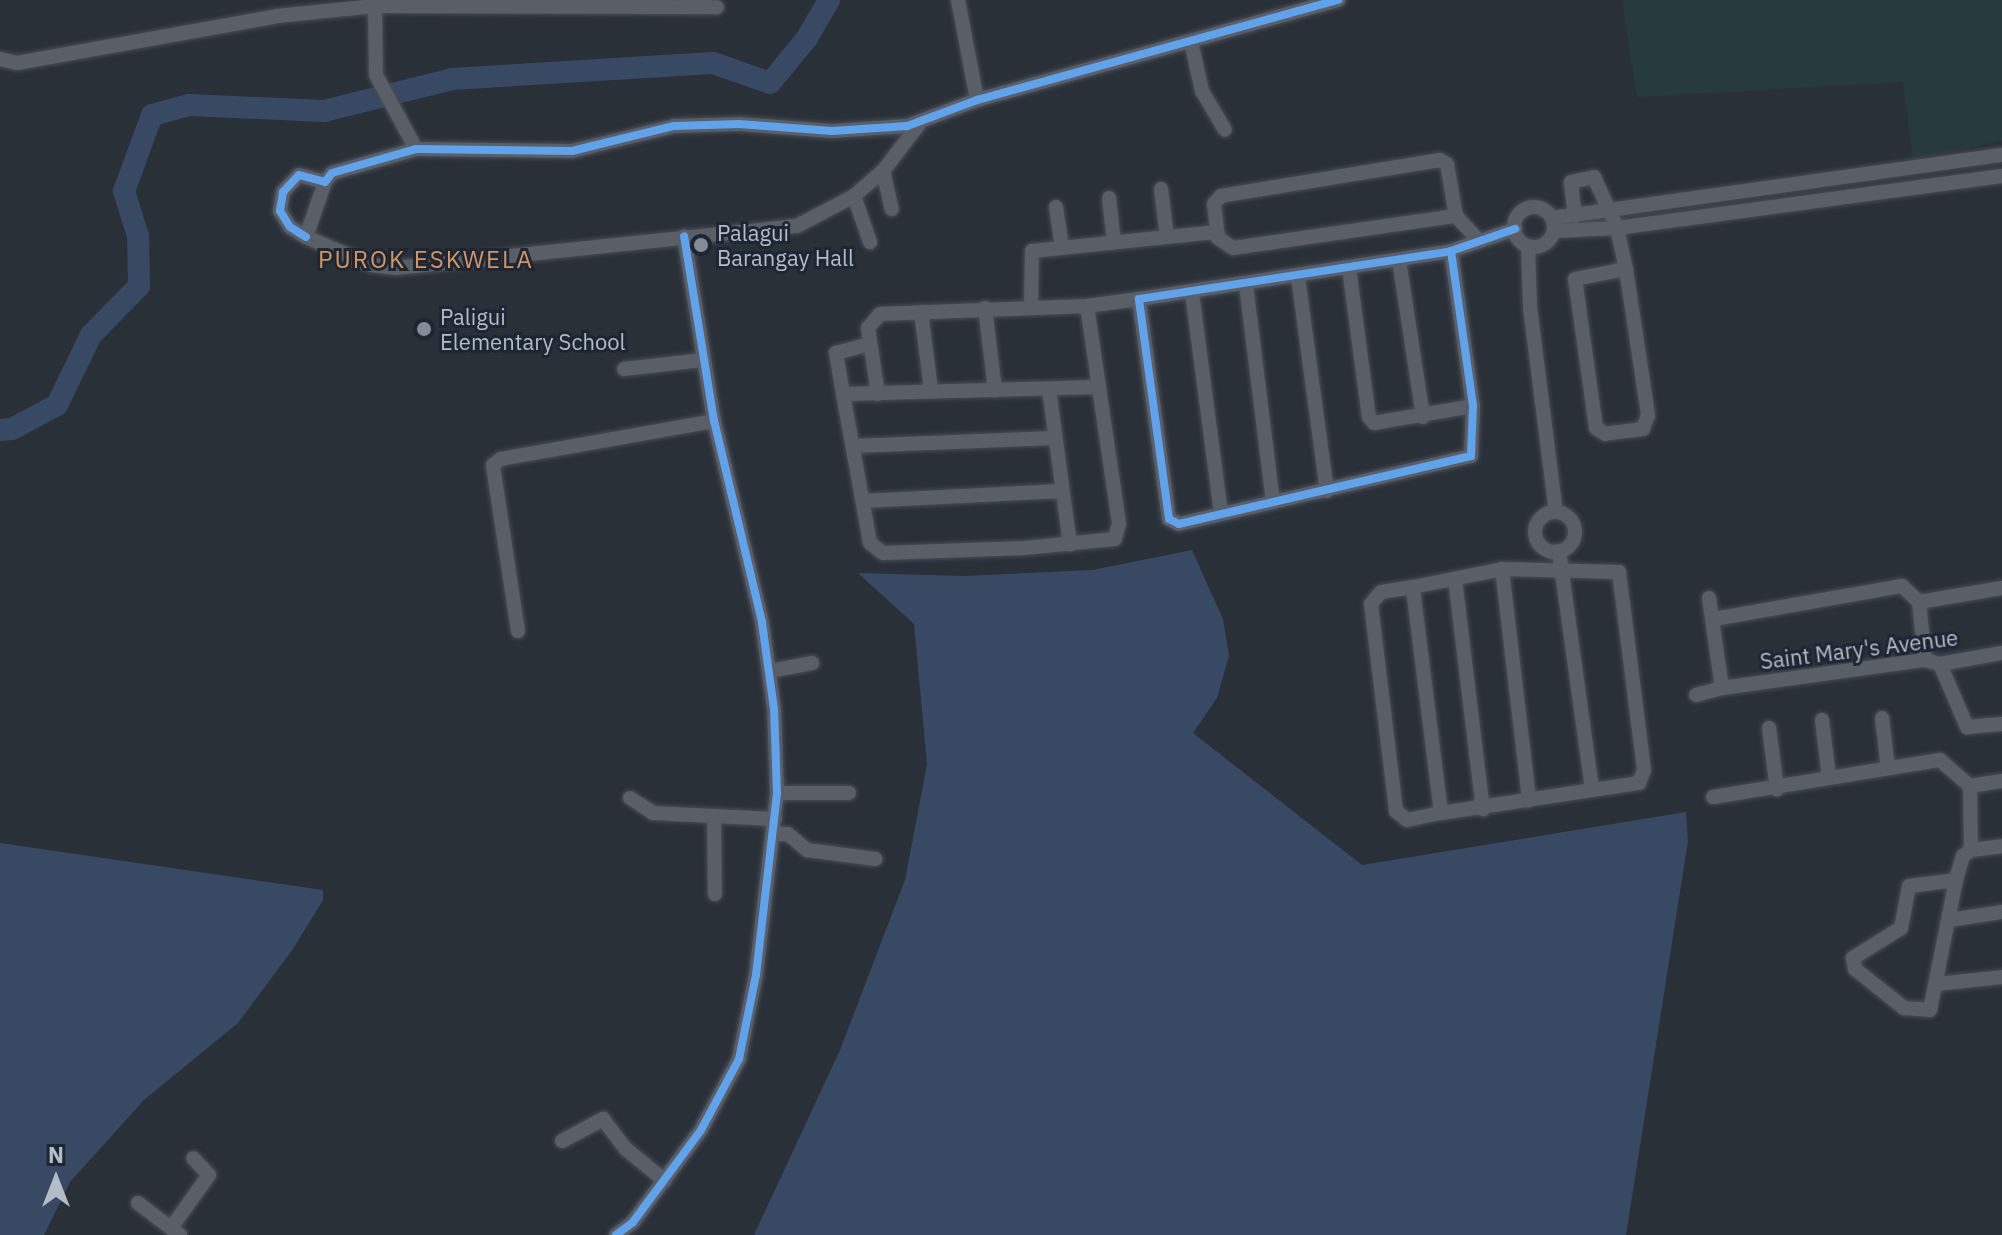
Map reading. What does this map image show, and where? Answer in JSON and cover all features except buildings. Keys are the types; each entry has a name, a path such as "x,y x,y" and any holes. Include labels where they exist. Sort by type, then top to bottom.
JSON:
{"street":[{"path":"274,0 277,16"},
{"path":"958,0 977,100"},
{"path":"306,237 325,182 332,173 416,149 572,151 647,131 695,125 832,131 919,124 977,100 1338,0"},
{"path":"375,6 374,64 416,149"},
{"path":"0,59 17,63 277,16 375,6 717,7"},
{"path":"1191,42 1202,91 1225,130"},
{"path":"325,182 299,175 283,192 280,211 290,227 371,265 396,268 797,226 854,196 883,171 919,124"},
{"path":"1528,246 1545,243 1553,224 1575,216 2002,155"},
{"path":"1456,216 1233,248 1224,247 1217,232 1214,204 1221,196 1440,160 1447,164 1456,216 1479,241"},
{"path":"883,171 892,209"},
{"path":"878,394 869,344 871,320 921,312 1087,306 1192,293 1399,260 1451,251 1515,229 1527,208 1540,208 1553,224 1617,228 2002,176"},
{"path":"1575,216 1571,182 1579,177 1600,182 1606,213 1617,228 1626,269 1648,421 1643,429 1605,434 1596,428 1575,279 1626,269"},
{"path":"1851,177 1853,196"},
{"path":"1161,189 1167,237"},
{"path":"854,196 870,242"},
{"path":"1109,198 1114,242"},
{"path":"1056,207 1062,247"},
{"path":"1515,229 1528,246 1530,307 1556,512"},
{"path":"1031,307 1032,251 1217,232"},
{"path":"616,1235 633,1222 665,1181 706,1121 739,1059 777,793 770,671 714,421 684,236"},
{"path":"1139,299 1169,519 1179,524 1471,456 1473,406 1451,251"},
{"path":"1399,260 1423,417"},
{"path":"1349,268 1369,417 1389,424 1473,406"},
{"path":"1298,277 1327,491"},
{"path":"1246,285 1273,502"},
{"path":"1192,293 1221,514"},
{"path":"869,344 836,353 870,543 883,553 1070,545 1112,540 1119,531 1087,306"},
{"path":"985,308 995,390"},
{"path":"921,312 931,389"},
{"path":"624,369 703,360"},
{"path":"843,394 931,389 1099,387"},
{"path":"1049,389 1070,545"},
{"path":"518,631 493,465 501,459 714,421"},
{"path":"854,446 1054,438"},
{"path":"863,501 1062,491"},
{"path":"1556,512 1572,521 1575,534 1570,545 1559,551 1541,546 1535,534 1543,516 1556,512"},
{"path":"1559,551 1592,789"},
{"path":"1502,569 1529,800"},
{"path":"1502,569 1560,570 1612,569 1620,577 1644,776 1639,783 1407,820 1396,811 1371,604 1381,592 1502,569"},
{"path":"1455,579 1483,809"},
{"path":"1714,619 1902,586 1919,602 1925,660"},
{"path":"1413,587 1441,813"},
{"path":"1919,602 2002,588"},
{"path":"1709,598 1722,688"},
{"name":"Saint Mary's Avenue","path":"1696,695 1722,688 1925,660 1940,664 2002,653"},
{"path":"770,671 812,663"},
{"path":"1940,664 1967,727 2002,724"},
{"path":"1882,718 1888,768"},
{"path":"1822,720 1829,777"},
{"path":"1769,728 1777,789"},
{"path":"1713,797 1777,789 1829,777 1940,760 1970,786 1971,850"},
{"path":"1970,786 2002,781"},
{"path":"777,793 849,793"},
{"path":"630,798 644,811 714,816 774,826 807,850 875,859"},
{"path":"714,816 715,894"},
{"path":"1956,880 1909,886 1901,928 1852,962 1890,998 1919,1012 1930,1010 1963,856 1971,850 2002,846"},
{"path":"1949,920 2002,912"},
{"path":"1937,984 2002,977"},
{"path":"562,1141 603,1119 626,1149 665,1181"},
{"path":"138,1203 175,1231 209,1175 193,1158"}],"green space":[{"path":"1622,0 2002,0 2002,141 1913,160 1903,82 1637,97"}],"water":[{"path":"1192,550 1223,619 1229,656 1217,698 1193,733 1362,865 1686,812 1688,841 1626,1235 754,1235 840,1050 905,880 927,764 914,624 858,573 964,576 1092,570"},
{"path":"0,843 323,890 323,900 293,949 238,1023 144,1100 70,1182 44,1235 0,1235"}],"waterway":[{"path":"0,430 12,429 57,405 91,335 139,286 138,236 124,191 152,115 189,105 324,111 452,79 713,63 770,83 807,38 829,0"}],"cycle path":[{"path":"306,237 290,227 280,211 283,192 299,175 325,182 332,173 416,149 572,151 674,126 739,124 832,131 907,126 977,100 1338,0"},
{"path":"1451,251 1473,406 1471,456 1179,524 1169,519 1139,299 1451,251 1515,229"},
{"path":"616,1235 633,1222 701,1130 739,1059 756,975 777,793 774,709 762,622 714,421 684,236"}],"place":[{"name":"Palagui Barangay Hall","path":"701,245"},
{"name":"Paligui Elementary School","path":"424,329"}],"district":[{"name":"PUROK ESKWELA","path":"426,260"}]}
